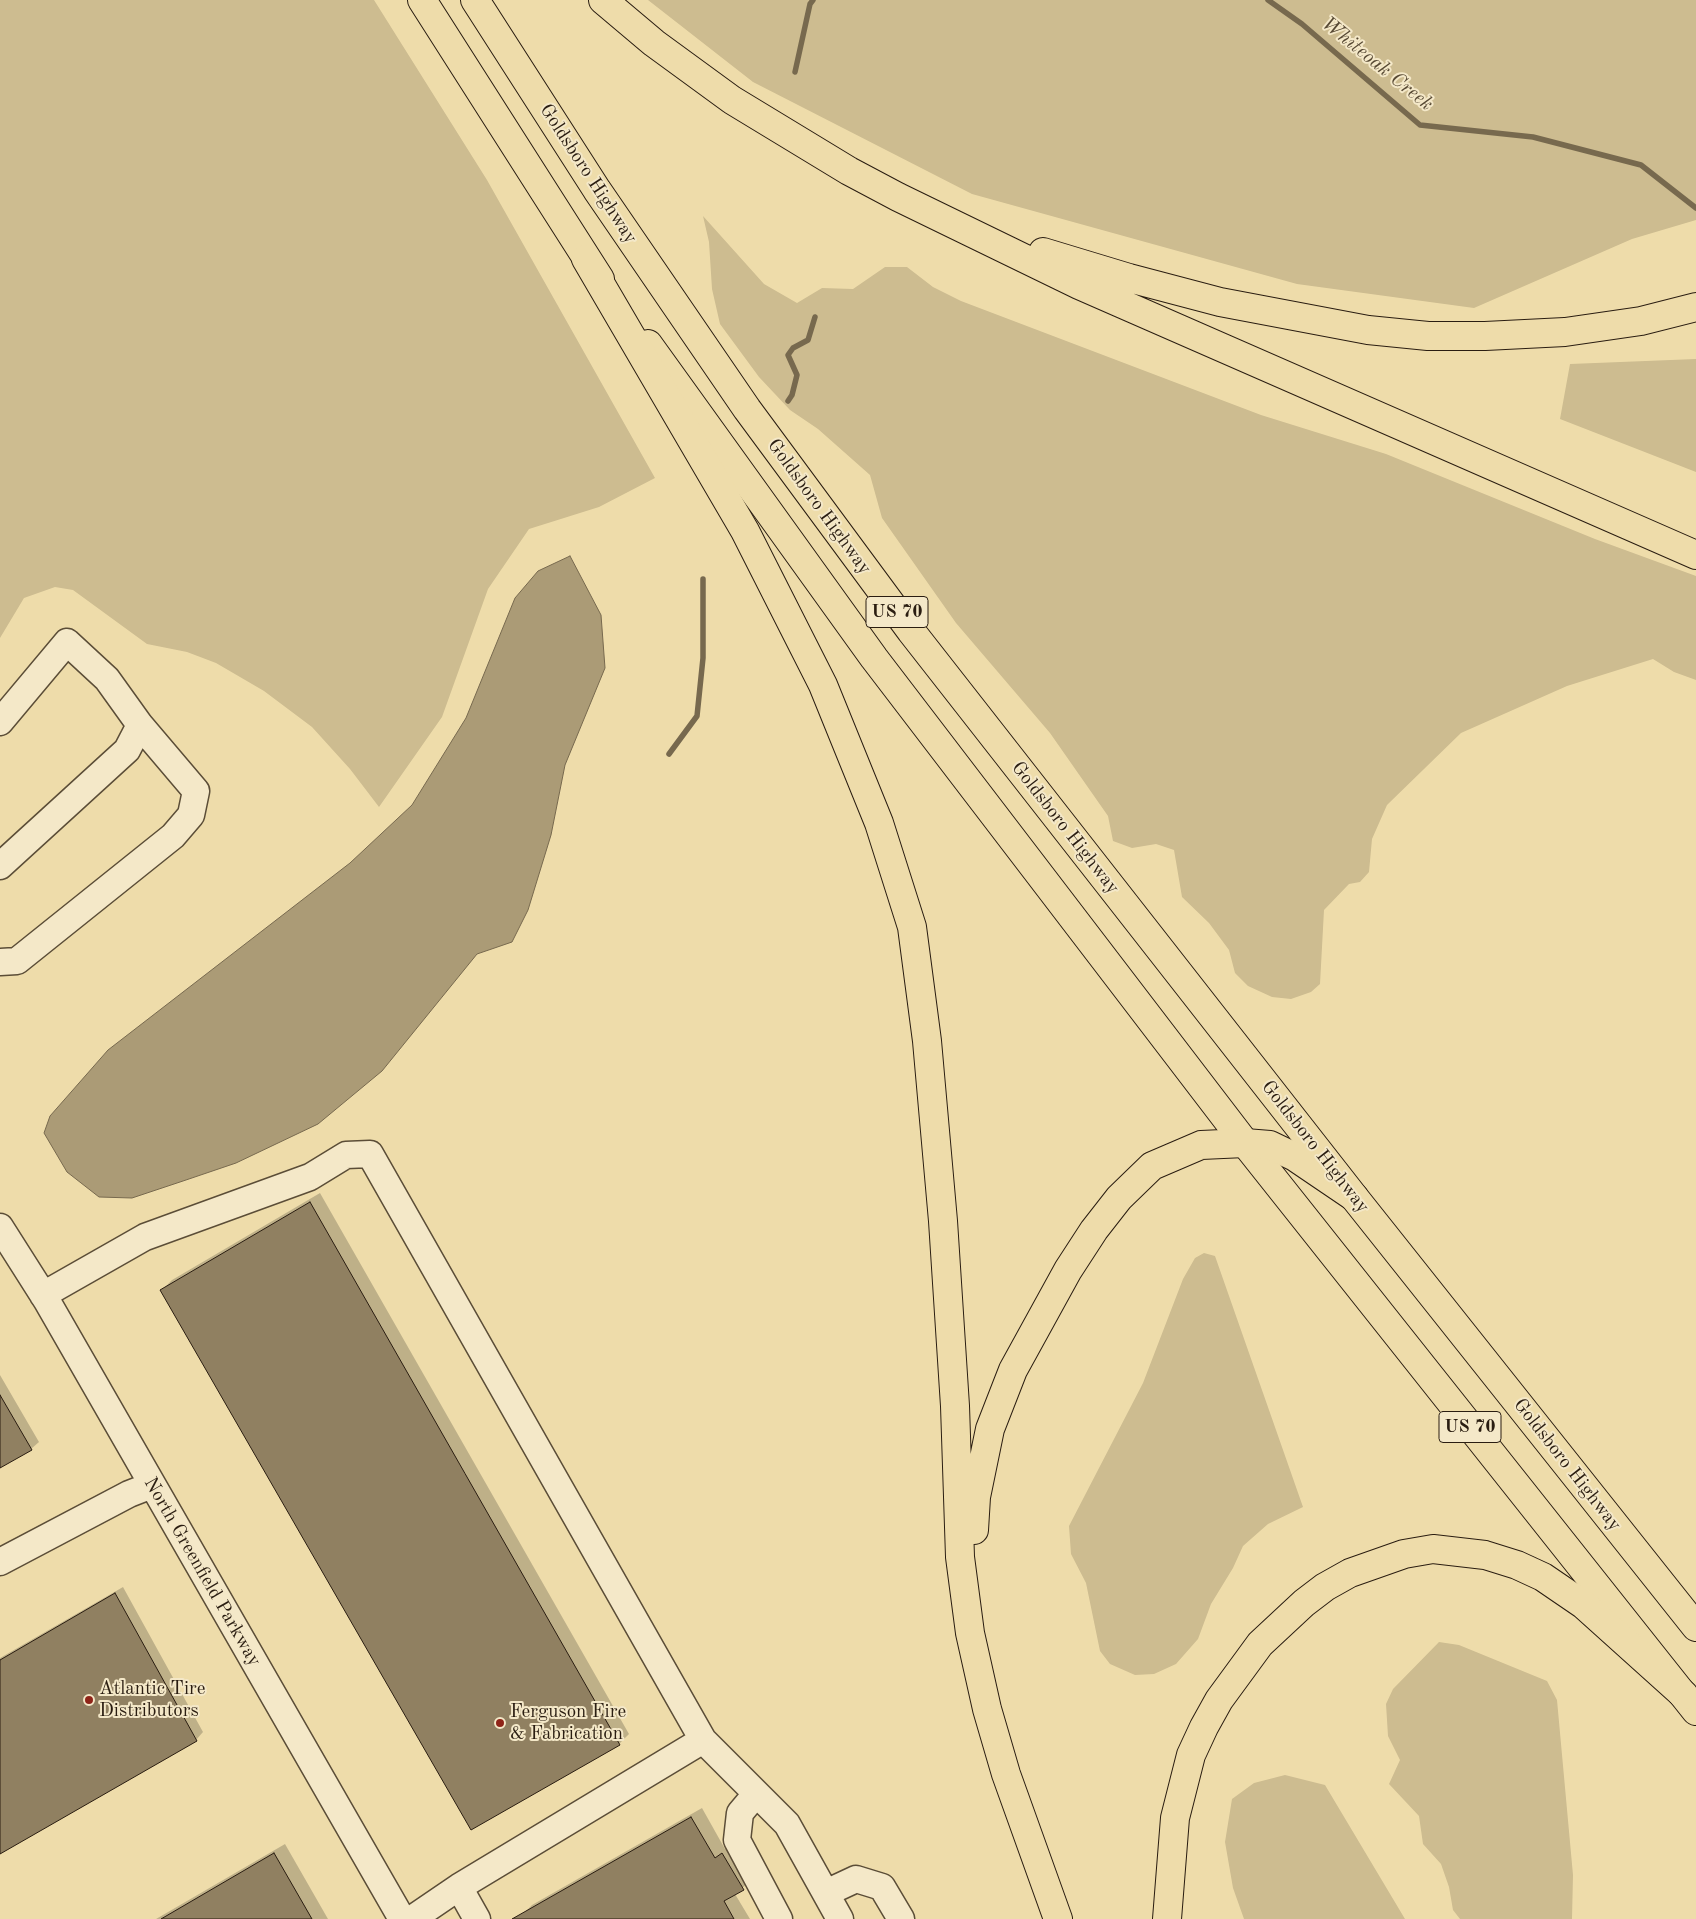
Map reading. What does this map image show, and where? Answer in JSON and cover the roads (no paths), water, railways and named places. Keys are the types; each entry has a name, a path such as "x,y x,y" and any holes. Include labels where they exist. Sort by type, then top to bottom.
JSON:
{"main road":[{"name":"US 70","path":"422,0 586,259 874,658 1245,1143 1690,1703"},
{"name":"Goldsboro Highway","path":"475,0 597,190 764,433 911,631 1354,1198 1696,1627"},
{"path":"603,0 654,43 732,100 849,171 951,223 1088,289 1696,555"},
{"path":"951,223 1129,278 1220,302 1368,330 1428,336 1565,332 1641,321 1696,307"},
{"path":"586,259 745,531 823,685 879,823 912,926 927,1041 943,1221 955,1406 960,1557 970,1633 987,1709 1006,1774 1058,1919"},
{"path":"970,1633 976,1497 990,1428 1012,1370 1038,1321 1094,1230 1120,1198 1152,1166 1201,1145 1245,1143 1270,1145 1295,1157 1354,1198"},
{"path":"1167,1919 1175,1818 1191,1755 1204,1727 1219,1700 1260,1644 1304,1603 1325,1587 1350,1572 1404,1554 1433,1550 1485,1555 1517,1565 1543,1577 1584,1605 1690,1703"}],"street":[{"path":"0,962 17,961 173,836 191,815 196,791 140,726 107,680 67,642 5,706"},
{"path":"0,866 127,750 140,726"},
{"path":"43,1295 146,1237 310,1177 346,1155 370,1154 702,1740 787,1824 840,1919"},
{"name":"North Greenfield Parkway","path":"0,1227 43,1295 402,1919"},
{"path":"0,1562 129,1494 152,1485"},
{"path":"412,1919 459,1887 702,1740"},
{"path":"756,1794 740,1813 737,1840 779,1919"},
{"path":"826,1893 856,1879 882,1887 901,1919"},
{"path":"459,1887 477,1919"}],"waterway":[{"path":"795,72 810,4 813,0"},
{"name":"Whiteoak Creek","path":"1268,0 1302,24 1420,125 1533,137 1641,165 1696,208"},
{"path":"788,401 792,395 797,375 788,355 793,348 808,340 815,317"},
{"path":"669,754 697,716 703,658 703,579"}],"place":[{"name":"Atlantic Tire Distributors","path":"89,1700"},
{"name":"Ferguson Fire & Fabrication","path":"500,1723"}]}
